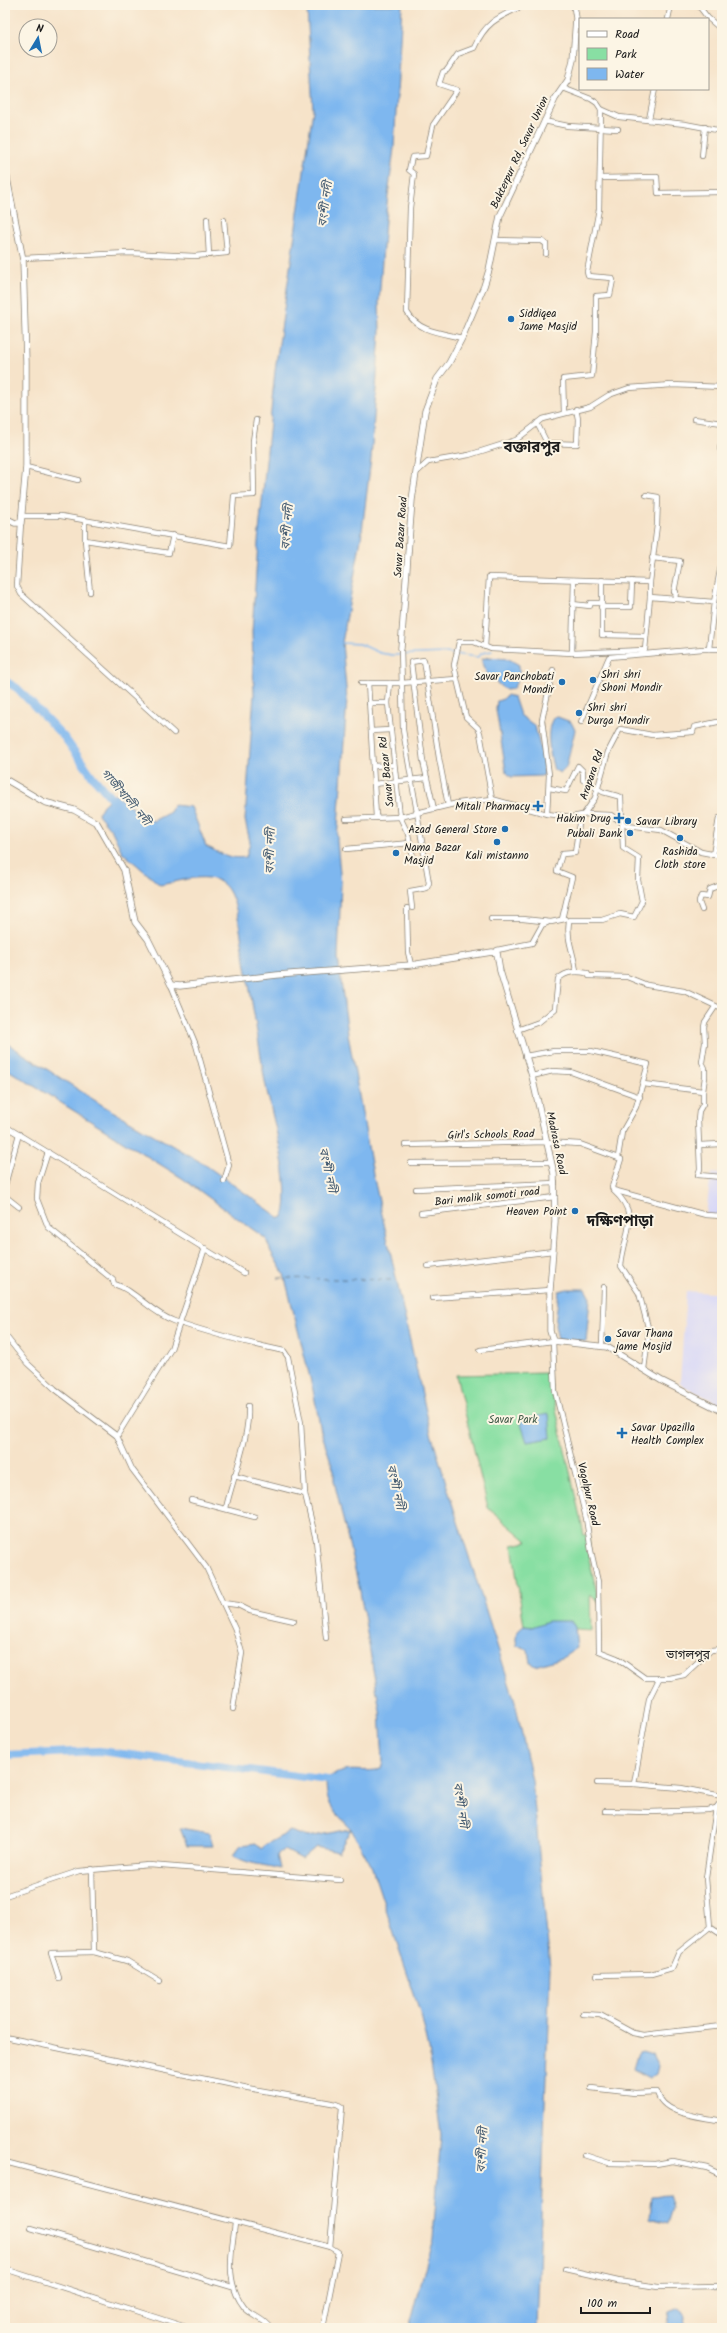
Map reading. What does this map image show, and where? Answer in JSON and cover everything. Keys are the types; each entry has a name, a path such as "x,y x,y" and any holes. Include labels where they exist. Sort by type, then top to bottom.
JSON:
{"street":[{"path":"462,338 420,326 407,312 410,208 414,174 409,170 410,160 412,157 426,156 433,125 457,90 438,84 443,72 447,70 449,63 458,54 474,48 482,30 496,20 524,5"},
{"name":"Bakterpur Rd, Savar Union","path":"430,393 462,338 489,270 500,216 555,98 563,88 571,70 576,18 574,5"},
{"path":"668,18 670,5"},
{"path":"698,5 708,18"},
{"path":"709,19 722,30"},
{"path":"563,88 590,99 597,103 601,109 619,117 649,119 722,131"},
{"path":"649,119 655,90"},
{"path":"564,413 563,379 592,376 596,332 596,296 610,295 613,280 612,278 588,274 599,209 601,178 601,109"},
{"path":"544,121 568,126 618,129"},
{"path":"702,156 705,127"},
{"path":"5,168 23,258 26,362 26,467 20,523 17,586 21,594 174,733"},
{"path":"601,178 658,177 658,193 722,192"},
{"path":"207,219 209,255"},
{"path":"23,258 128,253 227,254 224,220"},
{"path":"495,240 542,241 546,244 546,254"},
{"path":"417,472 428,462 469,455 516,440 537,423 576,409 590,407 609,395 629,388 672,385 722,388"},
{"name":"Savar Bazar Road","path":"416,813 403,730 401,648 412,500 425,411 430,393"},
{"path":"537,423 547,443 577,444 576,409"},
{"path":"694,419 722,423"},
{"path":"21,516 61,516 230,546 234,496 254,495 253,441 256,420"},
{"path":"722,437 720,449 722,450"},
{"path":"26,467 78,480"},
{"path":"492,800 480,732 478,728 466,717 454,665 459,642 474,642 491,649 572,653 645,650 652,558 656,539 658,497 646,495"},
{"path":"5,518 16,523 20,523"},
{"path":"85,520 85,540 90,592"},
{"path":"85,540 169,553 173,535"},
{"path":"652,558 680,561 674,592 676,592 675,599"},
{"path":"709,649 714,602 722,560"},
{"path":"485,646 490,577 650,582"},
{"path":"572,653 572,604 574,580"},
{"path":"602,580 602,635 646,636"},
{"path":"572,604 590,606 590,603 631,607 632,581"},
{"path":"650,597 714,602"},
{"path":"581,722 609,657 722,649"},
{"path":"434,809 427,778 411,662 424,660 438,758 448,805"},
{"path":"547,814 550,788 542,720 552,670"},
{"path":"361,684 457,679"},
{"path":"368,683 376,817"},
{"name":"Savar Bazar Rd","path":"390,683 388,703 393,765 400,817 410,843 413,857"},
{"path":"369,703 388,703"},
{"name":"Arapara Rd","path":"581,815 591,806 598,789 608,752 622,728 652,735 667,734 693,732 694,727 722,721"},
{"path":"371,731 390,730"},
{"path":"373,766 393,765"},
{"path":"171,985 180,986 277,975 374,969 411,965 497,952 532,943 542,925 562,919 602,920 620,914 634,917 640,907 639,858 623,848 621,797 598,789 583,780 583,771 578,766 566,791 550,788"},
{"path":"5,778 44,802 74,810 97,823 124,870 135,922 148,938 171,985 196,1045 229,1165 224,1181"},
{"path":"374,784 427,778"},
{"path":"346,819 400,817 448,805 492,800 547,814 610,815 621,820 627,826 661,830 696,850 722,856"},
{"path":"411,965 408,952 410,891 427,888 429,883 416,813"},
{"path":"562,919 572,877 558,871 562,854 575,853 581,815"},
{"path":"713,855 719,818 722,818"},
{"path":"346,849 410,843"},
{"path":"702,910 699,902 701,896 708,897 710,889 721,885 722,878"},
{"path":"491,919 523,919 549,922"},
{"path":"569,920 567,938 575,961 576,972"},
{"name":"Madrasa Road","path":"497,952 500,972 532,1076 555,1183 550,1290 550,1331 553,1341"},
{"path":"517,1030 539,1022 555,1009 558,979 564,973 576,972 587,973 589,976 627,977 647,985 679,990 722,1009"},
{"path":"715,1007 705,1022 704,1027 705,1043 702,1062 705,1068 705,1077 703,1104 699,1111 698,1120 698,1175 722,1177"},
{"path":"526,1056 554,1051 591,1051 648,1064 640,1097 622,1132 618,1157 621,1159 621,1163 612,1187 613,1190 628,1205 629,1222 621,1266 639,1293 649,1331 644,1369"},
{"path":"532,1076 553,1072 571,1072 640,1097"},
{"path":"643,1084 703,1091"},
{"path":"5,1126 244,1273"},
{"path":"5,1184 19,1134"},
{"name":"Girl's Schools Road","path":"405,1145 547,1142 580,1144 618,1157"},
{"path":"699,1145 722,1144"},
{"path":"48,1152 38,1183 37,1199 48,1226 107,1275 114,1284 126,1287 148,1307 174,1321 181,1322 207,1332 284,1351 288,1357 301,1424 305,1494 316,1540 326,1638"},
{"path":"411,1163 551,1162"},
{"path":"416,1189 555,1183"},
{"path":"613,1190 706,1215 722,1216"},
{"path":"5,1196 19,1207"},
{"name":"Bari malik somoti road","path":"421,1213 555,1197"},
{"path":"117,1436 171,1349 205,1248"},
{"path":"428,1266 553,1251"},
{"path":"602,1346 604,1287"},
{"path":"432,1298 550,1290"},
{"path":"5,1336 26,1363 55,1389 117,1436 132,1469 206,1567 223,1603 242,1653 233,1709"},
{"path":"480,1350 553,1341 602,1346 644,1369 662,1381 722,1411"},
{"name":"Vagalpur Road","path":"553,1341 555,1391 586,1518 598,1582 599,1652 617,1658 645,1678 659,1679"},
{"path":"226,1508 247,1422 248,1406"},
{"path":"234,1476 305,1494"},
{"path":"191,1500 226,1508 255,1517"},
{"path":"223,1603 238,1604 250,1611 294,1621"},
{"path":"634,1784 649,1699 659,1679 684,1675 711,1650 722,1649"},
{"path":"597,1784 634,1784 681,1788 722,1796"},
{"path":"710,1927 706,1878 716,1808 722,1800"},
{"path":"605,1811 649,1812 716,1808"},
{"path":"5,1896 79,1871 149,1865 340,1880"},
{"path":"92,1869 94,1952"},
{"path":"710,1927 722,1935"},
{"path":"597,1975 651,1974 672,1968 679,1952 710,1927"},
{"path":"59,1978 51,1952 94,1952 127,1961 160,1981"},
{"path":"583,2014 600,2015 633,2032 643,2035 722,2026"},
{"path":"5,2037 241,2086 337,2104 342,2107 330,2247"},
{"path":"591,2088 635,2093 657,2092 659,2099 664,2106 682,2113 722,2121"},
{"path":"584,2155 609,2163 656,2164 673,2161 707,2168 722,2174"},
{"path":"5,2162 330,2247 338,2252 323,2328"},
{"path":"235,2223 230,2277 232,2287 244,2308 267,2323 270,2328"},
{"path":"31,2228 232,2287"},
{"path":"5,2269 189,2328"},
{"path":"565,2269 618,2281 658,2287 722,2286"}],"shaded area":[{"path":"711,1173 722,1174 722,1216 706,1215"},
{"path":"686,1291 722,1294 722,1405 680,1384"}],"green space":[{"name":"Savar Park","path":"548,1373 584,1535 589,1535 589,1559 599,1602 590,1595 591,1631 524,1626 512,1545 528,1542 488,1508 456,1375"}],"water":[{"name":"বংশী নদী","path":"310,5 402,5 394,148 385,220 379,302 380,332 371,459 361,539 342,643 347,699 337,841 341,884 338,958 348,1034 373,1174 431,1433 515,1702 532,1780 550,1967 537,2328 409,2328 433,2238 441,2135 429,2049 421,2015 371,1865 351,1829 329,1803 326,1789 326,1779 334,1774 347,1771 381,1769 383,1762 380,1711 360,1591 334,1481 334,1471 321,1431 313,1390 284,1274 271,1252 266,1239 182,1178 5,1068 5,1042 102,1105 204,1164 280,1218 283,1217 286,1203 286,1187 280,1148 264,1076 238,917 230,893 224,885 217,880 208,878 189,879 160,885 122,852 112,831 98,814 103,805 115,794 146,818 153,821 170,812 174,805 191,807 206,846 230,857 241,858 246,857 250,842 245,820 254,694 252,632 258,542 275,371 313,110 307,9"},
{"path":"489,657 509,659 519,665 519,677 513,689 506,690 494,681 484,668 482,659"},
{"path":"507,695 514,697 520,715 535,726 543,759 544,775 511,777 506,772 496,709 497,701 503,699"},
{"path":"555,716 571,722 575,730 566,768 561,773 554,770 549,742 550,727"},
{"path":"567,1289 585,1289 590,1298 586,1342 558,1340 555,1325 559,1291"},
{"path":"549,1414 551,1438 527,1442 521,1424 522,1419"},
{"path":"548,1621 571,1621 575,1627 577,1648 562,1658 535,1666 530,1663 528,1650 517,1646 516,1634 524,1626 532,1627"},
{"path":"180,1828 209,1833 213,1846 187,1846"},
{"path":"351,1829 338,1852 316,1847 302,1859 285,1850 277,1855 280,1869 250,1863 233,1855 241,1845 256,1843 261,1849 290,1831 308,1837"},
{"path":"642,2051 652,2054 658,2066 656,2074 650,2078 633,2069 638,2052"},
{"path":"669,2195 673,2208 668,2224 649,2219 651,2196"},
{"path":"679,2308 685,2317 684,2328 666,2328 669,2312"}],"waterway":[{"path":"342,643 360,644 380,653 392,655 446,653 478,657 482,653 492,651"},
{"path":"578,655 612,654"},
{"name":"গাজীখালী নদী","path":"5,681 17,688 64,737 93,777 116,804"},
{"path":"5,1755 99,1751 336,1781"}],"ferry route":[{"path":"278,1278 396,1280"}],"place":[{"name":"Siddiqea Jame Masjid","path":"511,319"},
{"name":"Shri shri Shoni Mondir","path":"593,680"},
{"name":"Savar Panchobati Mondir","path":"562,682"},
{"name":"Shri shri Durga Mondir","path":"579,713"},
{"name":"Mitali Pharmacy","path":"538,806"},
{"name":"Hakim Drug","path":"619,818"},
{"name":"Savar Library","path":"628,821"},
{"name":"Azad General Store","path":"505,829"},
{"name":"Pubali Bank","path":"630,833"},
{"name":"Rashida Cloth store","path":"680,838"},
{"name":"Kali mistanno","path":"497,842"},
{"name":"Nama Bazar Masjid","path":"396,853"},
{"name":"Heaven Point","path":"575,1211"},
{"name":"Savar Thana jame Mosjid","path":"608,1339"},
{"name":"Savar Upazilla Health Complex","path":"622,1433"}],"district":[{"name":"বক্তারপুর","path":"532,447"},
{"name":"দক্ষিণপাড়া","path":"620,1221"},
{"name":"ভাগলপুর","path":"688,1655"}]}
